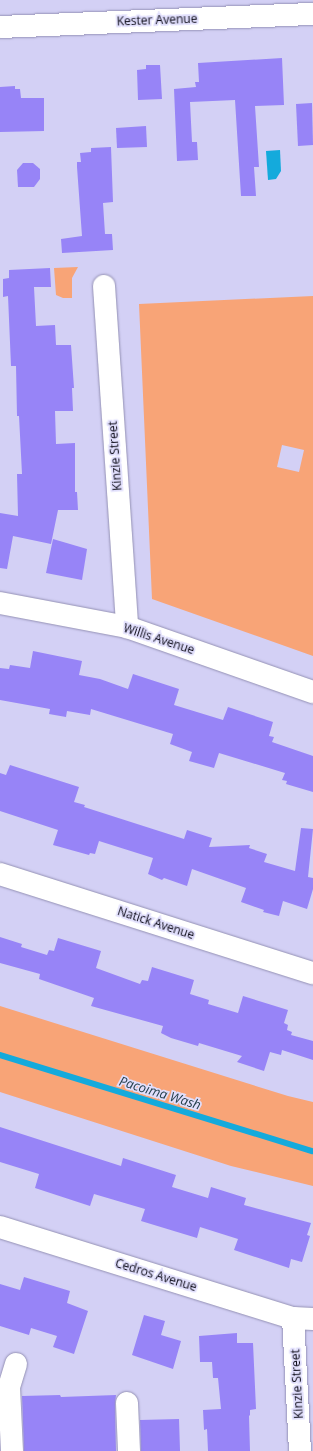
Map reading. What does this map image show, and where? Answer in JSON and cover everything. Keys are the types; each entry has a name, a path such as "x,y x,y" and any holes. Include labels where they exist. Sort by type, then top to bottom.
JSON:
{"street":[{"name":"Kester Avenue","path":"0,27 282,8 313,14"},
{"name":"Kinzie Street","path":"104,286 127,627"},
{"name":"Willis Avenue","path":"0,603 127,627 313,692"},
{"name":"Natick Avenue","path":"0,874 313,973"},
{"name":"Cedros Avenue","path":"0,1227 303,1318"},
{"name":"Kinzie Street","path":"300,1451 303,1318"},
{"path":"12,1451 9,1387 16,1364"},
{"path":"127,1403 129,1451"}],"shaded area":[{"path":"78,267 72,278 72,298 63,298 56,295 54,268"},
{"path":"313,296 313,656 152,599 139,304","holes":["282,445 304,450 299,472 277,467"]},
{"path":"0,1006 288,1096 313,1102 313,1186 231,1166 0,1092"}],"water":[{"path":"280,150 281,171 276,179 268,180 266,151"}],"building":[{"path":"282,58 284,105 255,106 259,167 254,167 256,196 241,196 235,100 190,102 192,142 197,142 198,160 177,161 174,89 196,87 195,82 199,82 198,63"},
{"path":"146,65 160,65 162,99 138,100 137,70 146,69"},
{"path":"15,86 15,89 20,89 21,98 44,98 44,131 0,132 0,87"},
{"path":"312,103 313,145 298,146 296,104"},
{"path":"146,126 147,147 117,148 116,128"},
{"path":"111,147 113,202 103,203 105,234 112,234 113,250 62,253 61,239 82,236 77,167 77,162 81,162 80,153 91,152 91,148"},
{"path":"23,163 33,163 40,169 40,179 34,187 18,187 17,170"},
{"path":"50,268 51,287 34,287 36,326 55,325 56,345 71,345 74,388 72,388 73,411 55,411 56,444 75,443 75,492 77,492 78,510 58,510 51,544 13,536 7,569 0,568 0,513 18,516 17,474 22,474 19,416 17,416 16,366 11,366 8,296 3,297 3,279 9,278 9,270"},
{"path":"53,539 87,549 82,580 46,573"},
{"path":"33,651 82,661 79,675 100,679 128,689 133,674 179,689 174,705 223,720 228,707 273,722 269,736 274,737 272,742 313,756 313,792 286,784 287,781 282,780 285,773 219,753 214,768 189,761 192,752 170,744 173,734 91,709 90,715 67,711 66,717 49,714 50,709 0,700 0,668 9,669 10,665 30,668"},
{"path":"10,765 79,787 74,802 85,805 84,807 184,839 187,830 212,838 209,847 250,845 249,848 267,854 264,862 295,871 301,828 313,829 308,877 313,878 313,889 307,909 283,901 279,916 263,912 264,910 241,902 246,888 192,869 187,886 164,878 162,880 148,874 153,858 99,841 95,854 90,853 89,855 53,845 58,830 0,811 0,773 6,775"},
{"path":"0,937 22,944 21,947 47,955 49,950 54,951 58,938 101,951 96,968 140,984 142,980 148,981 152,967 194,980 190,994 209,1000 208,1004 238,1013 243,996 288,1010 284,1023 288,1025 287,1030 292,1032 291,1035 313,1041 313,1060 282,1050 281,1055 270,1052 264,1071 237,1062 242,1056 199,1043 198,1046 171,1038 161,1033 163,1026 91,1006 94,998 39,979 40,974 0,963"},
{"path":"0,1127 121,1166 123,1158 176,1175 172,1187 208,1198 211,1187 246,1198 244,1205 311,1223 307,1235 310,1236 302,1262 291,1259 289,1268 234,1250 238,1239 200,1227 197,1238 141,1221 145,1209 94,1194 90,1206 35,1188 39,1174 0,1162"},
{"path":"24,1277 70,1291 67,1303 88,1311 74,1354 53,1347 57,1336 31,1328 29,1335 0,1326 0,1284 20,1290"},
{"path":"144,1315 165,1321 161,1335 181,1341 173,1369 132,1355"},
{"path":"237,1333 237,1343 253,1343 256,1409 250,1410 249,1416 250,1451 208,1451 207,1429 204,1430 203,1410 221,1409 218,1378 213,1378 212,1362 200,1362 199,1336"},
{"path":"60,1395 61,1397 116,1395 116,1451 24,1451 22,1396"},
{"path":"179,1419 180,1451 141,1451 140,1420"}],"waterway":[{"name":"Pacoima Wash","path":"0,1055 313,1151"}]}
